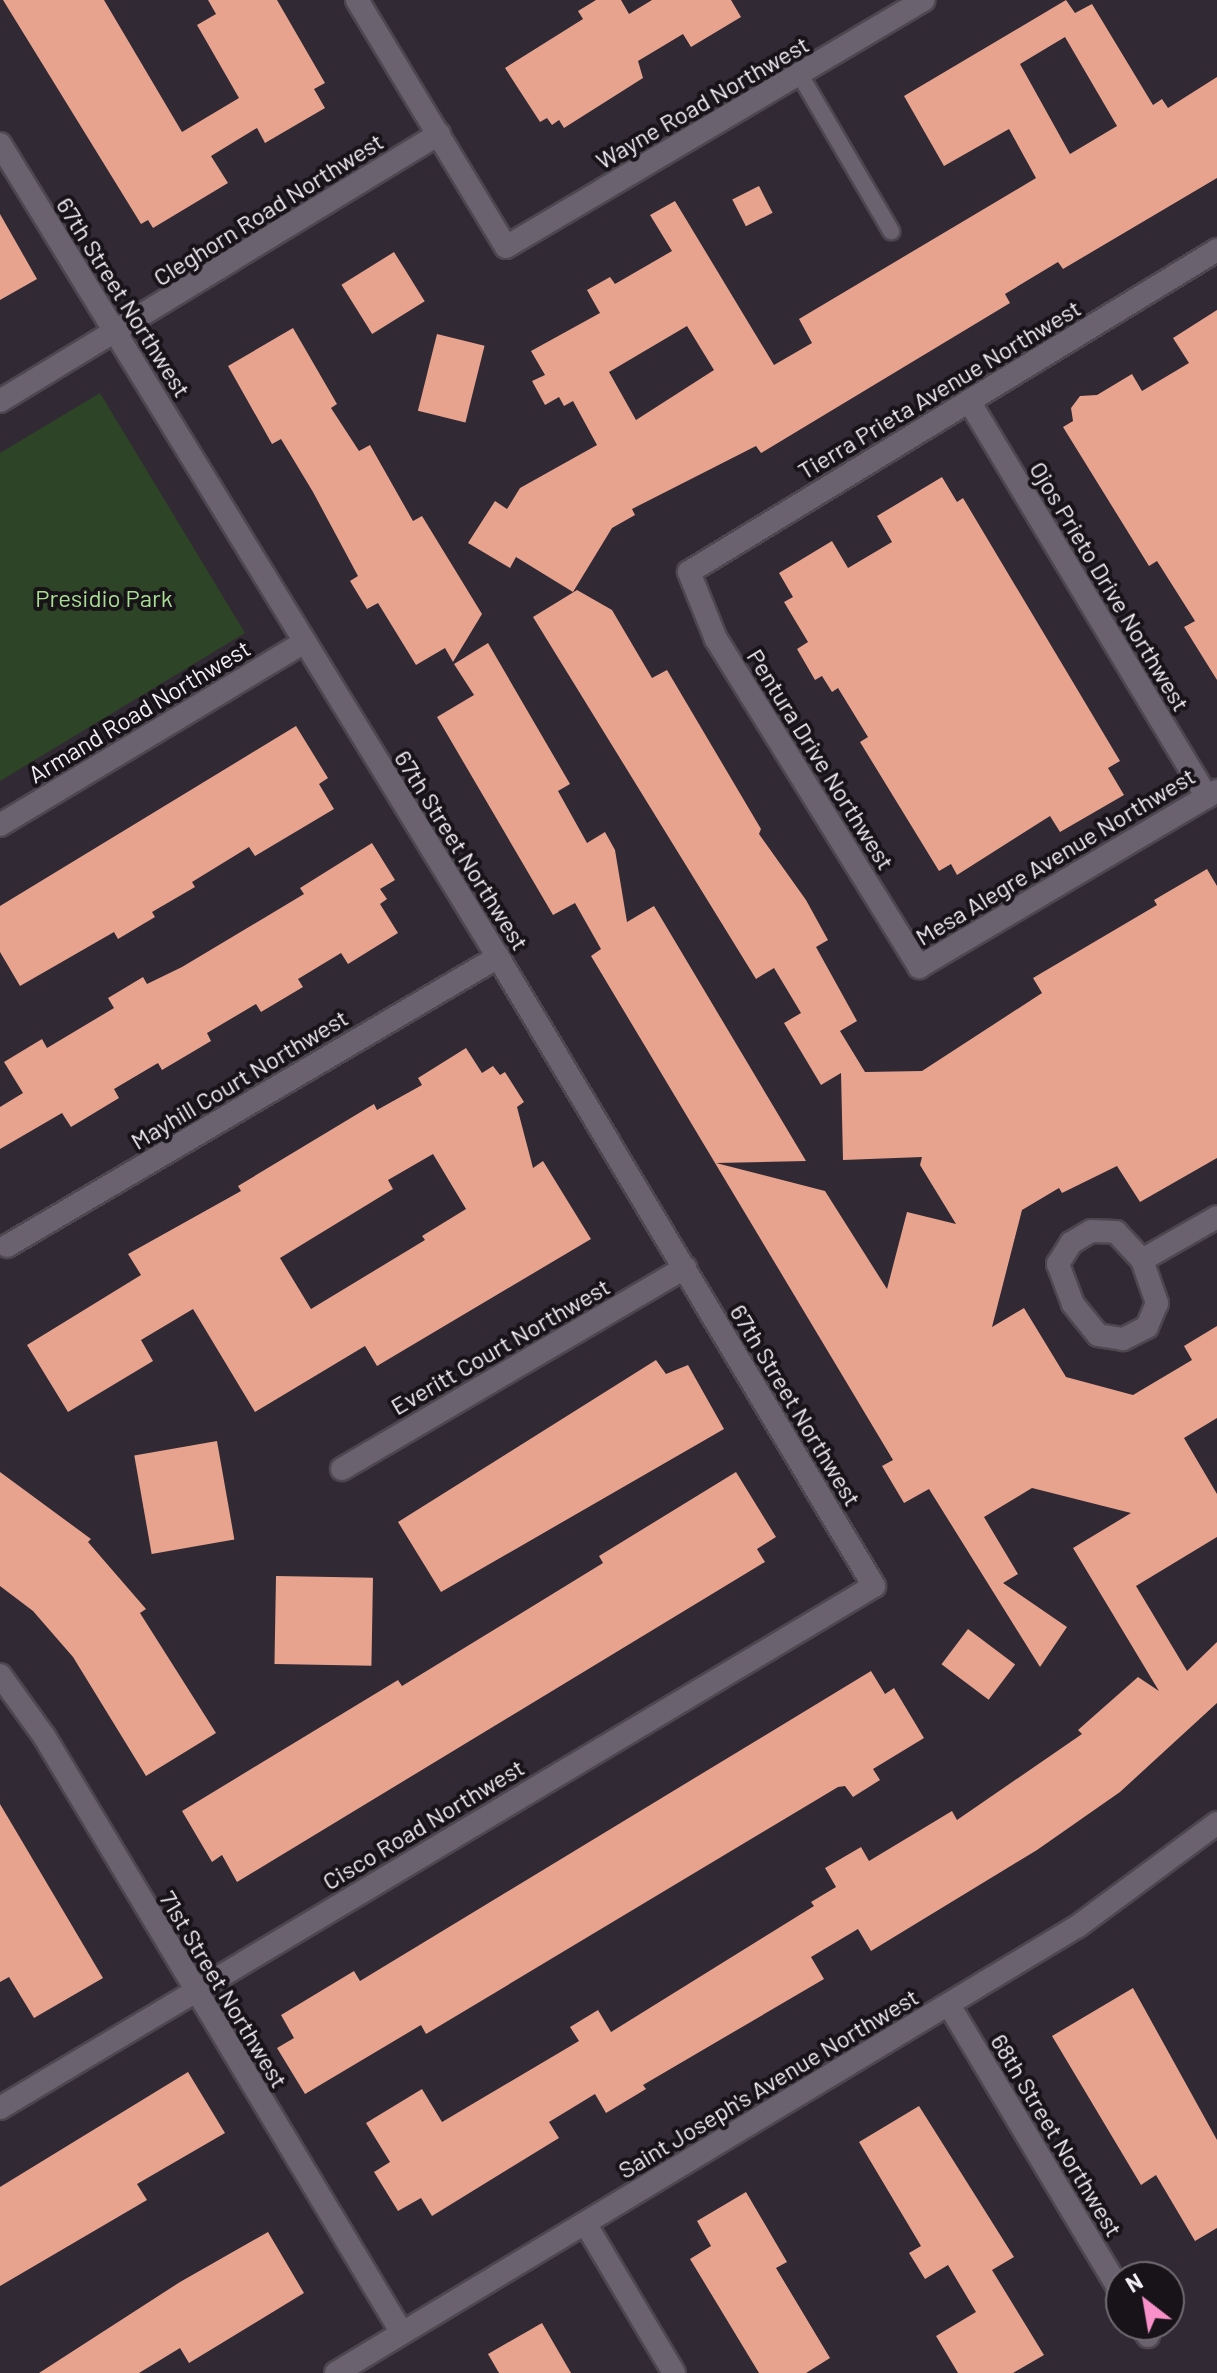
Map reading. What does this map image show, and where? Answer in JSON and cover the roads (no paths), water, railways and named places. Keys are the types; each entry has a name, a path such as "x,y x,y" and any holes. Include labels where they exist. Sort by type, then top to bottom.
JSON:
{"street":[{"path":"357,0 439,134"},
{"name":"Wayne Road Northwest","path":"439,134 506,247 923,0"},
{"name":"Cleghorn Road Northwest","path":"0,401 439,134"},
{"name":"67th Street Northwest","path":"0,144 498,957 874,1586"},
{"name":"Tierra Prieta Avenue Northwest","path":"689,572 1217,250"},
{"name":"Ojos Prieto Drive Northwest","path":"969,401 1212,794"},
{"name":"Pentura Drive Northwest","path":"689,572 716,639 919,967"},
{"name":"Armand Road Northwest","path":"0,825 304,642"},
{"name":"Mesa Alegre Avenue Northwest","path":"919,967 1212,794"},
{"name":"Mayhill Court Northwest","path":"7,1246 498,957"},
{"path":"1142,1260 1217,1217"},
{"path":"1091,1231 1116,1232 1142,1260 1157,1303 1147,1327 1123,1339 1098,1335 1073,1304 1058,1264 1071,1243 1091,1231"},
{"name":"Everitt Court Northwest","path":"342,1469 685,1268"},
{"name":"Cisco Road Northwest","path":"0,2108 874,1586"},
{"name":"71st Street Northwest","path":"0,1675 44,1736 194,1991 402,2333"},
{"name":"Saint Joseph's Avenue Northwest","path":"336,2373 1078,1926 1217,1823"},
{"name":"68th Street Northwest","path":"949,2005 1105,2265"},
{"path":"585,2223 674,2373"}],"lane":[{"path":"800,75 891,231"}],"park label":[{"name":"Presidio Park","path":"104,598"}]}
